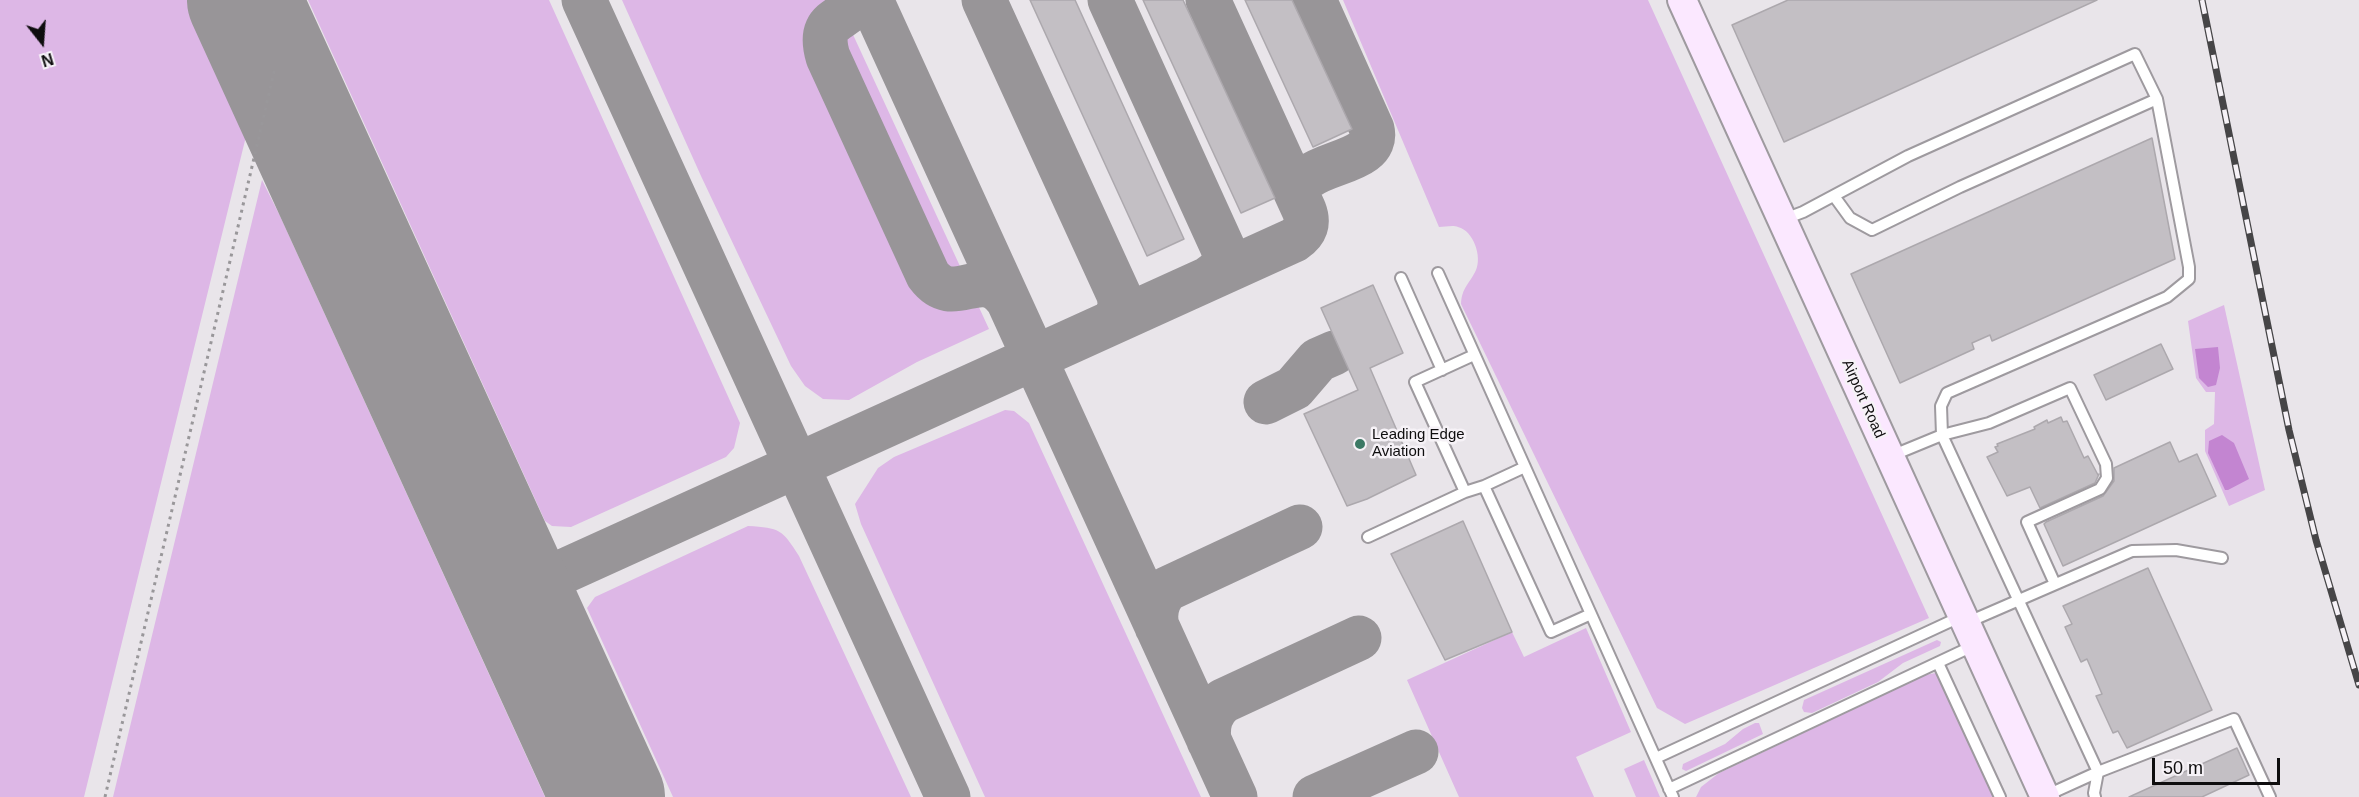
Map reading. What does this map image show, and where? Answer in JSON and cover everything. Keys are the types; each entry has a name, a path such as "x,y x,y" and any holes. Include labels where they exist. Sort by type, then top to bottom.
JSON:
{"street":[{"name":"Airport Road","path":"1682,0 2045,797"}],"lane":[{"path":"1782,220 1834,196 1908,156 2135,54 2157,99 2189,267 2189,279 2167,297 1947,393 1941,406 1942,435 2098,772 2095,797"},
{"path":"1834,196 1850,218 1872,230 1960,187 2157,99"},
{"path":"1437,273 1671,793 1938,663 1968,628"},
{"path":"1401,278 1442,370"},
{"path":"1465,492 1415,382 1474,355"},
{"path":"1889,457 1942,435 1989,423 2070,388 2106,464 2108,478 2100,489 2027,522 2055,584"},
{"path":"1368,537 1525,467"},
{"path":"1484,486 1551,632 1591,614"},
{"path":"1656,758 1968,628 2019,600 2132,551 2176,550 2222,558"},
{"path":"1938,663 2000,797"},
{"path":"2045,797 2098,772 2234,719 2270,797"}],"path":[{"path":"105,797 275,68"}],"shaded area":[{"path":"0,0 198,0 251,116 84,797 0,797"},
{"path":"308,0 549,0 740,423 734,448 726,457 571,527 552,526 545,521"},
{"path":"622,0 837,0 989,329 917,362 849,400 823,399 805,386 791,366 701,176"},
{"path":"1343,0 1648,0 1929,618 1685,724 1657,708 1461,304 1464,290 1478,265 1475,245 1464,229 1454,226 1439,227"},
{"path":"262,180 280,216 545,797 113,797"},
{"path":"2224,305 2265,490 2229,506 2205,451 2205,430 2214,424 2215,392 2206,392 2196,378 2188,321"},
{"path":"2218,347 2220,368 2216,385 2208,387 2199,378 2195,349"},
{"path":"1005,410 1014,411 1029,423 1201,797 985,797 861,524 855,504 878,468 894,457"},
{"path":"2222,435 2234,443 2249,479 2228,490 2225,490 2208,453 2209,441"},
{"path":"748,526 774,529 784,535 799,556 911,797 673,797 587,608 595,597"},
{"path":"1586,628 1631,732 1576,757 1594,797 1459,797 1407,680 1512,632 1524,657"},
{"path":"1937,640 1941,642 1940,646 1903,663 1878,682 1812,713 1804,712 1802,708 1804,700"},
{"path":"1941,672 2000,797 1696,797 1701,787 1719,773 1925,675"},
{"path":"1759,723 1763,734 1686,771 1682,769 1683,764 1725,744 1743,729"},
{"path":"1644,760 1660,797 1636,797 1624,769"}],"building":[{"path":"1030,0 1075,0 1184,239 1147,256"},
{"path":"1143,0 1183,0 1275,198 1241,213"},
{"path":"1245,0 1292,0 1352,129 1313,147"},
{"path":"1788,0 2097,0 1784,142 1732,25"},
{"path":"2152,138 2175,259 1992,341 1990,335 1972,343 1974,349 1900,383 1851,274"},
{"name":"Leading Edge Aviation","path":"1373,285 1403,353 1370,368 1416,475 1367,499 1347,506 1304,414 1358,390 1321,308"},
{"path":"2161,344 2173,369 2106,400 2094,375"},
{"path":"2061,417 2063,422 2067,421 2084,458 2088,456 2099,474 2095,483 2040,508 2030,487 2007,496 1987,457 1998,452 1995,447 1998,446 1997,444 2035,429 2034,427 2047,420 2048,423"},
{"path":"2170,442 2179,462 2197,454 2216,496 2063,566 2044,524 2103,496 2114,481 2114,468"},
{"path":"1463,521 1512,632 1445,660 1391,554"},
{"path":"2148,568 2212,710 2127,748 2118,731 2113,733 2096,696 2102,694 2087,659 2081,662 2065,627 2072,624 2063,606"},
{"path":"2237,748 2249,775 2202,797 2129,797"}],"taxiway":[{"path":"584,0 948,797"},
{"path":"858,0 829,27 825,44 828,57 928,275 938,285 948,289 987,285 998,289 1008,300"},
{"path":"871,0 1235,797"},
{"path":"984,0 1119,295 1121,309 1113,321"},
{"path":"1110,0 1222,246 1224,263 1220,270 1212,276"},
{"path":"541,649 532,620 531,602 534,594 549,578 1298,237 1305,227 1304,210 1208,0"},
{"path":"1300,201 1300,187 1308,177 1363,152 1371,142 1372,129 1314,0"},
{"path":"1266,402 1294,388 1318,360 1334,353"},
{"path":"1157,627 1157,607 1167,589 1300,527"},
{"path":"492,541 506,561 519,574 536,578 560,573"},
{"path":"1209,741 1210,719 1223,701 1359,638"},
{"path":"1315,797 1416,752"}],"runway":[{"path":"244,0 608,797"}],"railway":[{"path":"2202,0 2289,430 2316,540 2359,685"}],"place":[{"name":"Leading Edge Aviation","path":"1360,444"}]}
